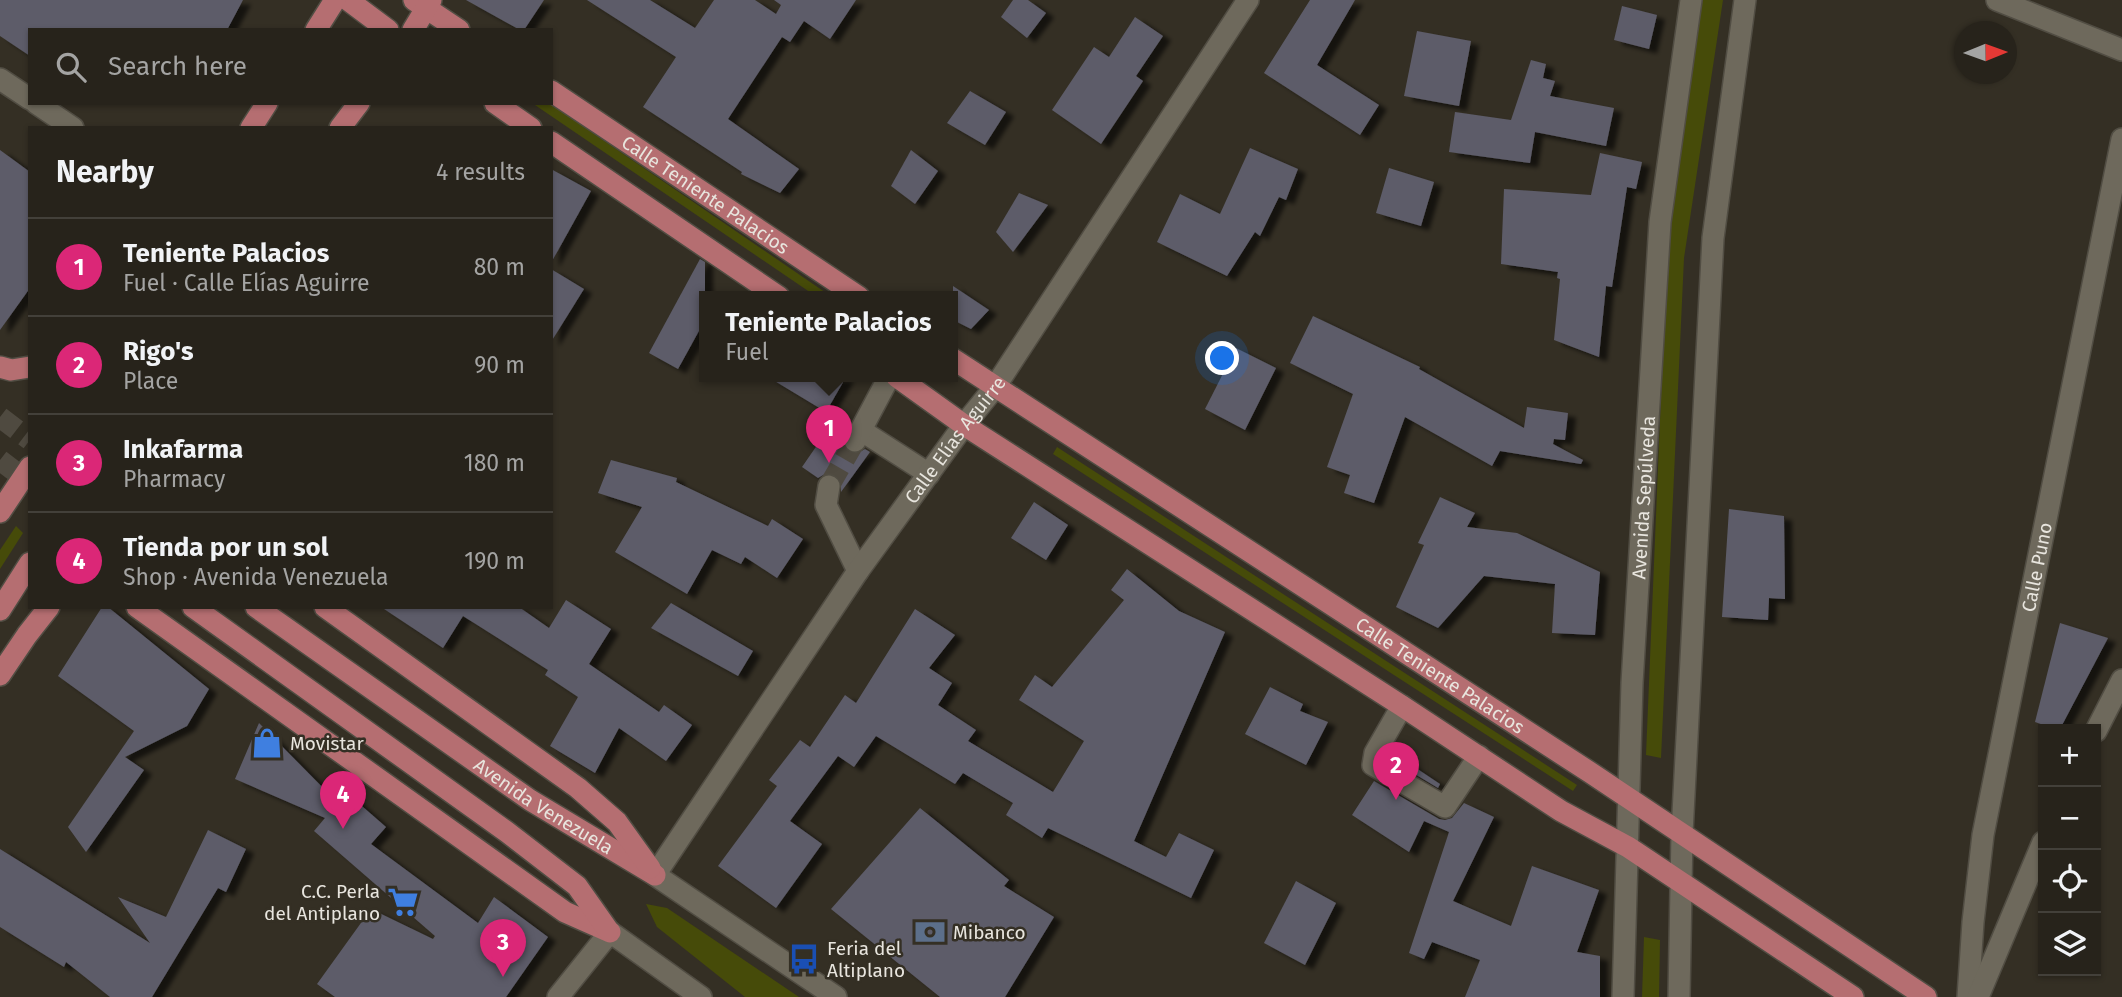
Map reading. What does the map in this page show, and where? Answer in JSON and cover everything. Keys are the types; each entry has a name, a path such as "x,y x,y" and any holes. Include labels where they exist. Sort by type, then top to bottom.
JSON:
{"main road":[{"path":"317,28 335,0"},
{"path":"348,0 385,28"},
{"path":"414,28 424,3 456,28"},
{"name":"Calle Teniente Palacios","path":"553,92 850,291"},
{"path":"252,126 266,105"},
{"path":"342,126 357,105"},
{"path":"498,105 528,126"},
{"path":"553,143 770,291"},
{"name":"Calle Teniente Palacios","path":"958,362 1682,833 1926,997"},
{"path":"0,367 11,370 28,367"},
{"path":"904,382 964,425 1561,811 1628,847 1853,997"},
{"path":"0,512 28,470"},
{"path":"0,610 28,566"},
{"path":"0,675 46,609"},
{"path":"140,609 565,912 610,932"},
{"name":"Avenida Venezuela","path":"196,609 567,878 577,886 610,932"},
{"name":"Avenida Venezuela","path":"260,609 530,800 655,875"},
{"path":"328,609 578,789 617,822 655,875"}],"street":[{"name":"Calle Elías Aguirre","path":"655,875 858,571 964,425 995,387 1248,0"},
{"name":"Avenida Sepúlveda","path":"1623,997 1633,669 1660,222 1691,0"},
{"path":"1679,997 1682,833 1713,237 1745,0"},
{"path":"1997,0 2122,50"},
{"path":"0,79 28,98"},
{"path":"39,105 70,126"},
{"name":"Calle Puno","path":"1968,997 1983,835 2122,139"},
{"path":"886,382 858,436 929,474"},
{"path":"830,486 826,505 858,571"},
{"path":"2100,724 2122,680"},
{"path":"1402,706 1375,753 1373,765 1445,807 1479,757"},
{"path":"1978,997 2040,850"},
{"name":"Avenida Venezuela","path":"655,875 835,997"},
{"path":"558,997 610,932"},
{"name":"Avenida Venezuela","path":"610,932 701,997"}],"green space":[{"path":"1699,0 1723,0 1684,258 1661,758 1646,755 1667,252"},
{"path":"535,105 552,105 823,291 808,291"},
{"path":"1057,447 1577,785 1573,791 1053,454"},
{"path":"16,526 23,533 0,569 0,550"},
{"path":"646,904 667,908 799,997 745,997 657,927"},
{"path":"1644,937 1660,940 1659,997 1642,997"}],"building":[{"path":"0,0 243,0 228,28 28,28 28,55 0,36"},
{"path":"466,0 544,0 525,28 516,28"},
{"path":"587,0 650,0 695,28 714,0 755,0 776,14 781,5 774,0 856,0 830,39 804,21 790,42 782,37 728,119 799,169 780,193 741,174 742,172 643,107 676,57"},
{"path":"1013,0 1028,0 1046,13 1027,38 1001,17"},
{"path":"1310,0 1355,0 1317,65 1379,105 1360,135 1264,73"},
{"path":"1622,6 1657,15 1649,49 1614,40"},
{"path":"1135,17 1163,36 1136,76 1143,81 1101,144 1052,110 1094,47 1109,57"},
{"path":"1417,31 1471,41 1459,106 1404,96"},
{"path":"1531,60 1546,64 1543,78 1555,81 1550,96 1614,108 1606,146 1535,132 1530,163 1449,152 1455,112 1511,120"},
{"path":"970,91 1006,112 985,145 947,123"},
{"path":"1250,148 1298,169 1286,200 1279,197 1260,236 1255,232 1227,276 1157,242 1180,194 1220,214"},
{"path":"0,150 28,171 28,291 0,330"},
{"path":"911,150 938,171 915,204 891,186"},
{"path":"1600,153 1642,162 1636,189 1627,187 1612,287 1606,286 1599,357 1554,340 1560,279 1557,278 1558,272 1501,264 1504,189 1591,195"},
{"path":"1389,168 1434,182 1421,226 1376,213"},
{"path":"553,170 591,191 553,259"},
{"path":"1019,193 1048,205 1013,252 996,232"},
{"path":"700,259 705,262 705,291 699,291 699,331 678,369 649,353"},
{"path":"553,270 584,289 553,339"},
{"path":"953,286 989,310 971,329 958,322 958,291 953,291"},
{"path":"1313,316 1420,367 1419,369 1524,428 1527,407 1568,413 1565,440 1554,439 1553,444 1583,460 1581,464 1500,451 1492,466 1405,417 1374,503 1344,493 1350,475 1327,467 1353,394 1290,363"},
{"path":"1236,348 1276,368 1245,430 1205,409"},
{"path":"776,382 843,382 826,412"},
{"path":"831,425 844,434 842,442 848,452 856,454 865,449 870,452 841,492 841,482 837,475 825,474 818,478 802,467"},
{"path":"611,460 677,478 676,482 768,526 772,519 803,539 777,578 745,557 741,564 712,550 687,594 615,552 642,507 598,493"},
{"path":"1440,497 1475,513 1467,527 1517,533 1600,572 1595,635 1552,633 1555,584 1484,576 1438,628 1396,607 1424,545 1418,543"},
{"path":"1034,502 1068,525 1046,560 1011,538"},
{"path":"1729,509 1784,516 1785,599 1769,598 1768,620 1722,617"},
{"path":"1127,569 1179,611 1225,632 1134,841 1166,857 1179,833 1214,850 1191,898 1048,828 1042,838 1006,815 1013,803 963,773 955,784 876,736 854,767 838,756 790,821 822,844 776,908 718,866 777,786 769,780 800,740 810,747 845,695 856,703 915,609 955,635 929,668 952,683 938,705 976,730 968,741 1053,792 1084,741 1019,700 1035,675 1052,687 1124,600 1111,590"},
{"path":"566,600 611,629 589,664 659,712 664,705 692,725 666,761 619,728 595,773 550,746 578,697 545,675 548,670 463,616 443,648 384,609 522,609 549,628"},
{"path":"671,603 753,651 738,676 651,628"},
{"path":"101,609 110,609 209,689 187,726 125,757 144,770 86,852 68,827 134,731 58,676"},
{"path":"2060,623 2108,638 2063,724 2035,722"},
{"path":"1270,687 1303,704 1300,711 1328,722 1306,765 1245,734"},
{"path":"259,723 338,803 347,793 386,827 371,844 478,923 494,897 548,937 506,997 335,997 317,984 371,909 433,939 435,936 314,831 325,818 235,779"},
{"path":"1392,752 1440,784 1438,788 1388,758"},
{"path":"1374,781 1439,819 1452,818 1464,803 1494,817 1453,901 1511,926 1532,866 1599,890 1577,952 1600,956 1600,997 1465,997 1480,960 1432,942 1424,959 1409,953 1449,832 1424,821 1409,852 1352,815"},
{"path":"920,808 1009,880 1004,886 1054,917 1005,997 940,997 831,909"},
{"path":"208,830 246,849 226,892 218,888 152,997 110,997 66,962 64,967 0,927 0,849 150,943 118,897 166,917"},
{"path":"1296,881 1336,903 1305,965 1264,943"}],"tunnel":[{"path":"0,417 28,438"},
{"path":"829,486 855,441"},
{"path":"0,460 28,481"}],"place":[{"name":"Teniente Palacios","path":"829,463"},
{"name":"Movistar","path":"267,743"},
{"name":"Rigo's","path":"1396,800"},
{"name":"Tienda por un sol","path":"343,829"},
{"name":"C.C. Perla del Antiplano","path":"403,902"},
{"name":"Mibanco","path":"930,932"},
{"name":"Feria del Altiplano","path":"804,959"},
{"name":"Inkafarma","path":"503,977"}]}
